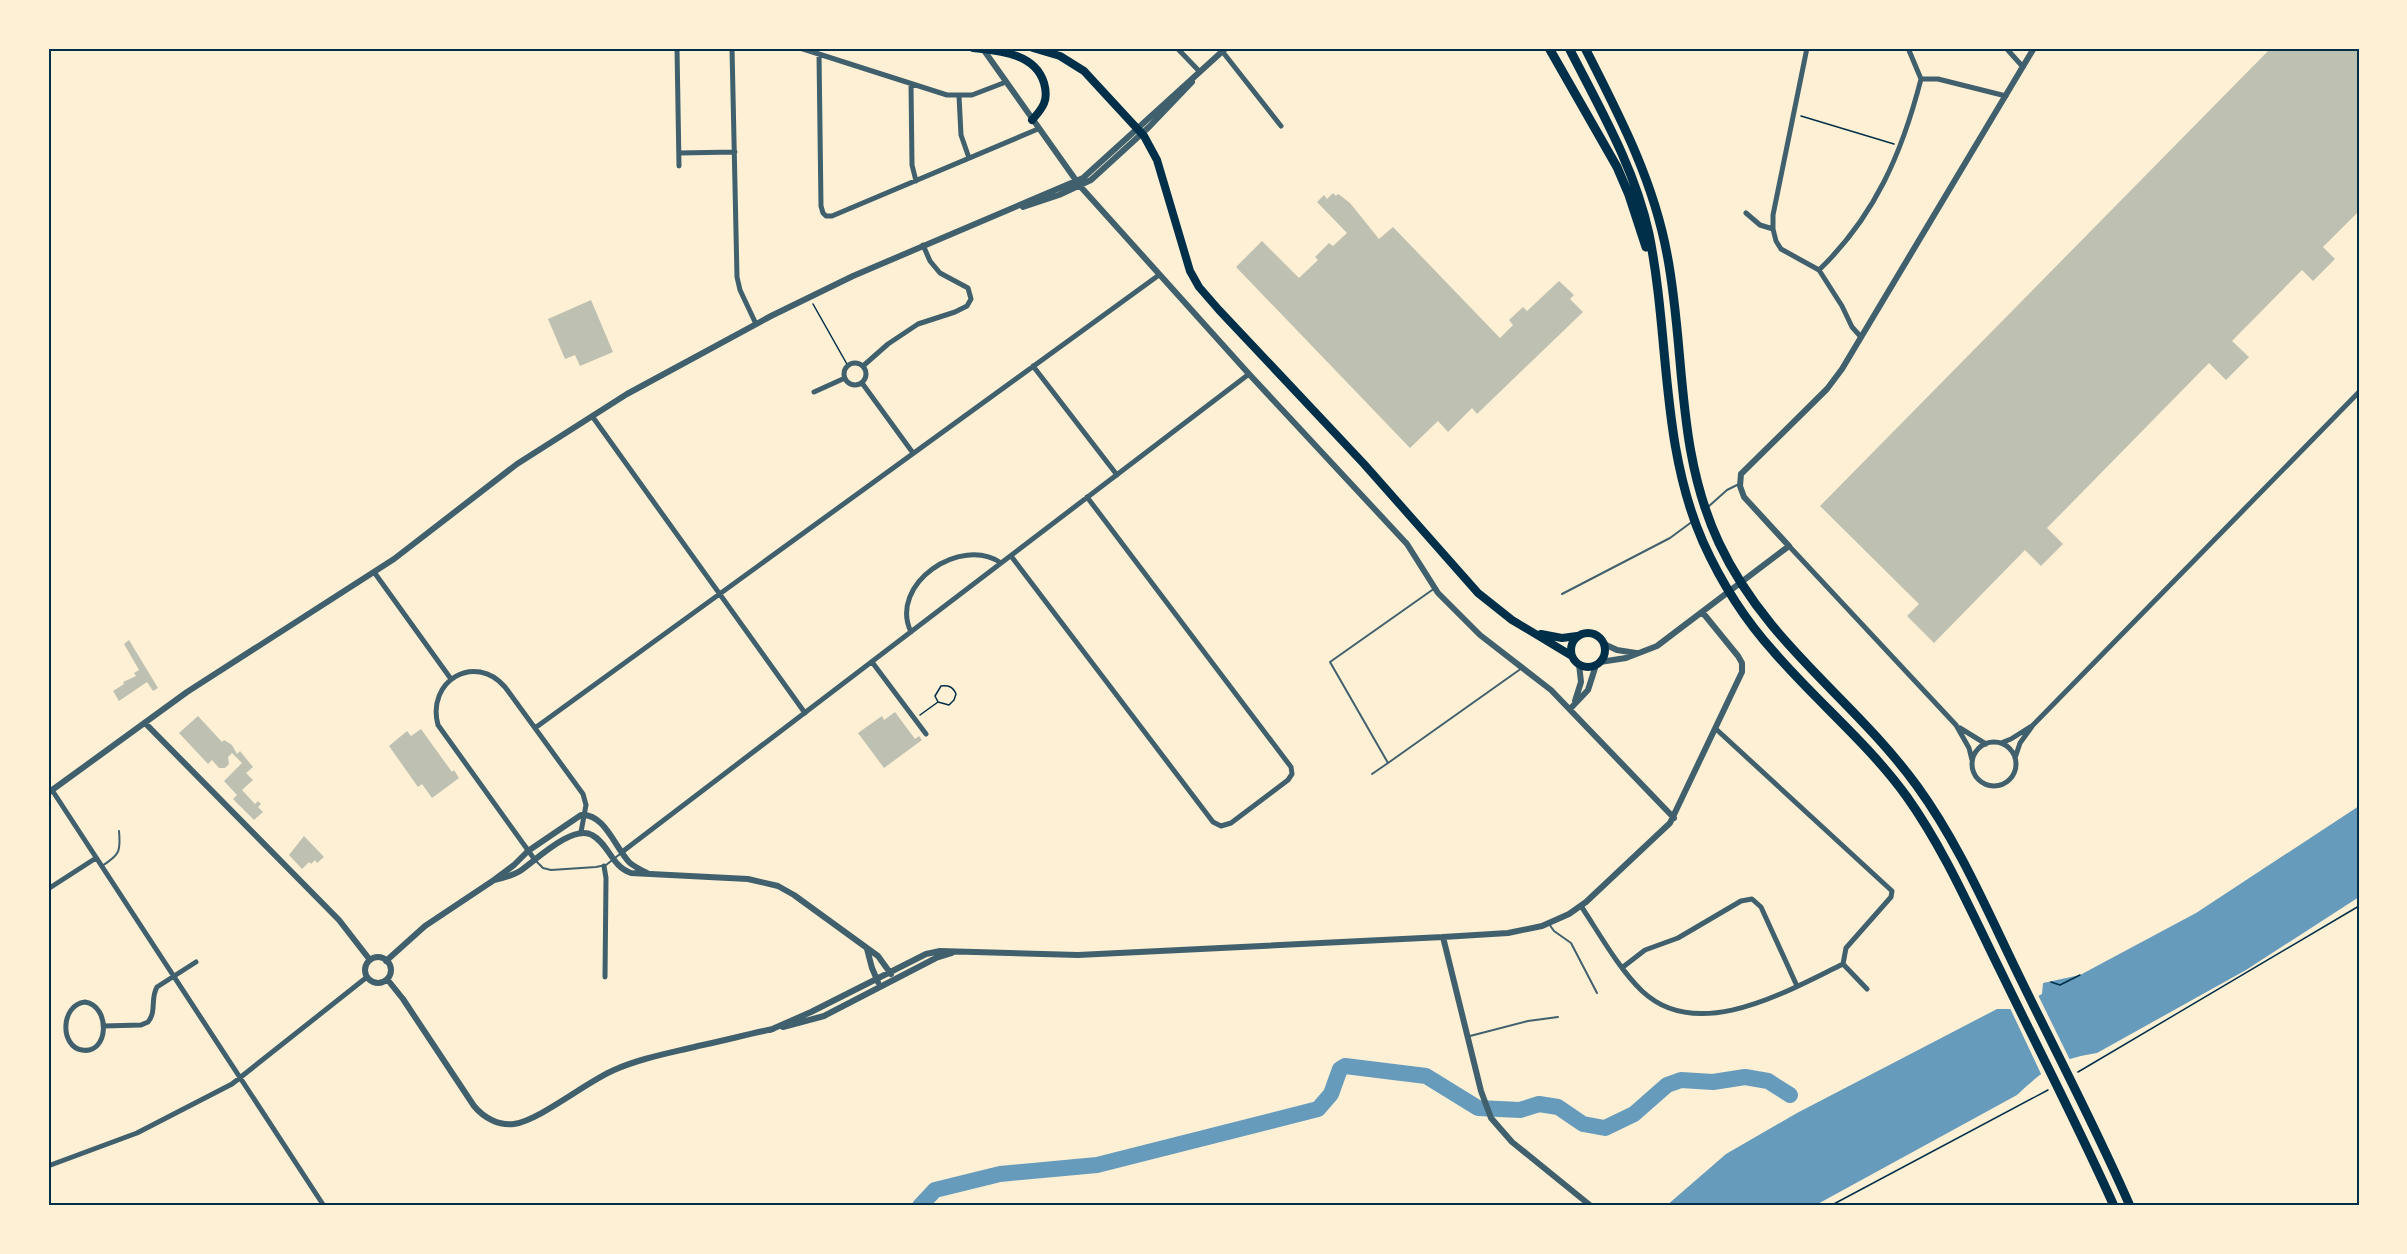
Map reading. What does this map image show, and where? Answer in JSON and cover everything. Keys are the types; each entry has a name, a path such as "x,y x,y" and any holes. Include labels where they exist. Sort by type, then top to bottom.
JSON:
{"highway":[{"path":"1549,48 1621,176 1656,281"},
{"path":"1569,48 1631,178 1648,229 1656,281 1668,405 1682,484 1697,527 1712,560 1750,622 1785,665 1873,755 1906,796 1935,841 2114,1206"},
{"path":"1585,48 1637,152 1660,217 1671,279 1685,426 1697,480 1718,541 1762,615 1804,664 1883,744 1918,787 1952,842 2130,1206"}],"main road":[{"path":"973,48 1019,57 1038,70 1044,84 1046,100 1043,108 1032,120"},
{"path":"1033,48 1060,56 1084,71 1144,136 1157,160 1190,271 1204,294 1364,464 1478,593 1504,615 1572,656 1578,664 1588,667 1598,663 1605,652 1601,638 1593,633 1555,637 1531,631"},
{"path":"1572,656 1571,645 1577,636"}],"street":[{"path":"676,48 679,166"},
{"path":"732,48 738,282 756,324"},
{"path":"800,48 942,94 959,96 979,93 1006,82"},
{"path":"983,48 1078,184 1249,374 1407,544 1435,588 1474,630 1547,687 1570,709 1674,818"},
{"path":"1178,48 1200,72"},
{"path":"1807,48 1773,215 1773,229 1781,249 1819,270 1842,306 1852,327 1862,337"},
{"path":"1819,270 1838,252 1860,222 1884,183 1902,146 1921,79 1908,48"},
{"path":"2006,48 2023,67"},
{"path":"2034,48 1862,337 1832,382 1743,472 1740,483 1746,499 1956,725 1969,748 1972,768 1977,777 1986,784 1997,785 2012,776 2020,743 2033,725 2359,392"},
{"path":"324,1206 102,866 50,791 198,685 374,572 517,464 636,389 809,297 923,245 1002,213 1044,201 1094,177 1224,50 1281,126"},
{"path":"819,54 821,206 824,215 832,216 1038,129"},
{"path":"1921,79 1938,80 2006,96"},
{"path":"911,84 912,165 916,181"},
{"path":"959,96 962,140 969,158"},
{"path":"679,153 735,152"},
{"path":"1746,213 1760,225 1773,229"},
{"path":"863,366 888,344 918,324 960,311 969,302 971,295 968,288 940,273 930,261 923,245"},
{"path":"535,728 1159,275"},
{"path":"855,363 863,366 866,373 862,383 854,385 845,378 844,373 848,366 855,363"},
{"path":"1033,366 1116,475"},
{"path":"622,852 1249,374"},
{"path":"814,392 845,378"},
{"path":"862,383 913,453"},
{"path":"592,416 805,712"},
{"path":"1011,556 1213,822 1221,826 1231,823 1288,780 1292,774 1291,767 1087,498"},
{"path":"1570,709 1588,690 1598,663 1626,658 1664,642 1789,546"},
{"path":"910,632 907,619 909,598 920,581 932,570 949,560 965,556 991,557 1001,563"},
{"path":"374,572 451,679"},
{"path":"770,1030 930,953 1078,955 1443,938 1521,931 1549,924 1581,906 1637,856 1674,818 1740,676 1742,663 1702,613"},
{"path":"1604,644 1624,652 1646,651"},
{"path":"872,662 926,734"},
{"path":"1570,709 1581,686 1578,664"},
{"path":"536,860 440,729 435,713 436,703 443,687 451,679 461,674 474,672 494,676 505,687 583,794 586,805 581,832"},
{"path":"145,723 339,920 370,960"},
{"path":"1956,725 1986,744"},
{"path":"1972,760 1976,751 1986,744 2011,740 2033,725"},
{"path":"1716,729 1892,891 1892,896 1846,948 1843,955 1843,964 1867,989"},
{"path":"2000,743 2010,749 2015,758"},
{"path":"386,961 424,926 494,880 528,851 573,818 585,815 598,820 633,865 651,875"},
{"path":"494,880 515,873 572,834 581,832 593,835 613,860 626,871 651,875 748,879 772,884 794,895 878,956 895,980"},
{"path":"48,890 96,858"},
{"path":"604,866 606,878 605,977"},
{"path":"1623,967 1645,950 1678,938 1741,901 1752,899 1761,907 1797,986"},
{"path":"1581,906 1623,967 1646,995 1671,1010 1684,1013 1707,1013 1742,1007 1797,986 1843,964"},
{"path":"1443,938 1483,1098 1491,1118 1512,1142 1591,1206"},
{"path":"867,949 881,987"},
{"path":"387,979 403,999 474,1107 489,1119 502,1124 515,1124 528,1120 586,1084 632,1063 816,1019 941,956 957,952"},
{"path":"377,957 386,961 390,969 387,979 377,982 368,977 365,968 370,960 377,957"},
{"path":"103,1026 141,1025 148,1022 154,1012 155,991 173,976 196,962"},
{"path":"48,1166 136,1133 241,1079 368,977"},
{"path":"90,1003 97,1007 103,1026 101,1041 92,1049 78,1049 68,1041 67,1015 77,1004 90,1003"}],"lane":[{"path":"1705,510 1730,488 1740,483"},
{"path":"1562,594 1670,538 1696,518"},
{"path":"1388,763 1330,662 1435,588"},
{"path":"1372,774 1522,668"},
{"path":"102,866 117,855 120,846 119,831"},
{"path":"536,860 543,868 551,870 604,866 622,852"},
{"path":"1549,924 1574,947 1597,993"},
{"path":"1467,1036 1528,1021 1558,1017"}],"path":[{"path":"1794,114 1902,146"},
{"path":"809,297 848,366"},
{"path":"947,685 953,688 956,694 949,705 938,702 935,696 941,686 947,685"},
{"path":"915,719 938,702"},
{"path":"2075,1074 2359,906"},
{"path":"2050,982 2060,985 2080,975"},
{"path":"1830,1206 2055,1086"}],"water":[{"path":"2359,806 2359,897 2246,970 2097,1053 2072,1058 2053,1066 2017,1095 1814,1206 1666,1206 1726,1154 1797,1113 1997,1009 2012,1009 2042,994 2043,983 2080,975 2196,913"}],"pier":[{"path":"2037,993 2070,1060 2042,1076 2009,1006"}],"building":[{"path":"2271,48 2359,48 2359,211 2323,247 2335,259 2313,281 2302,270 2232,341 2249,357 2226,380 2209,363 2047,528 2063,544 2041,566 2025,550 1934,643 1907,616 1919,604 1820,506"},
{"path":"1333,193 1350,203 1379,239 1393,227 1500,338 1513,325 1509,320 1523,307 1527,311 1559,281 1574,295 1570,299 1583,312 1477,414 1472,408 1448,432 1438,421 1410,448 1236,267 1262,241 1299,278 1318,260 1315,257 1329,243 1333,246 1347,233 1317,202 1324,195 1327,199"},
{"path":"591,300 613,352 580,366 575,355 565,359 548,319"},
{"path":"129,640 158,688 153,691 147,682 119,701 113,691 124,684 123,682 136,676 134,673 139,670 124,644"},
{"path":"895,712 915,739 919,736 922,740 884,768 858,733 882,716 884,720"},
{"path":"198,716 222,742 224,740 232,745 237,754 240,751 253,767 246,773 253,780 242,790 255,804 258,801 261,804 258,807 263,812 254,820 233,799 237,795 224,781 242,763 232,753 228,757 229,764 225,768 219,768 212,760 208,764 179,733"},
{"path":"421,729 452,772 454,770 459,778 432,798 422,784 418,787 389,746 407,731 411,736"},
{"path":"304,836 324,857 317,863 315,860 311,864 309,862 302,869 289,855"}],"waterway":[{"path":"920,1206 935,1190 1000,1174 1097,1165 1318,1109 1331,1094 1340,1069 1345,1066 1426,1076 1478,1108 1520,1110 1539,1104 1558,1107 1583,1124 1605,1128 1634,1114 1667,1085 1681,1080 1713,1082 1745,1077 1768,1081 1790,1095"}]}
